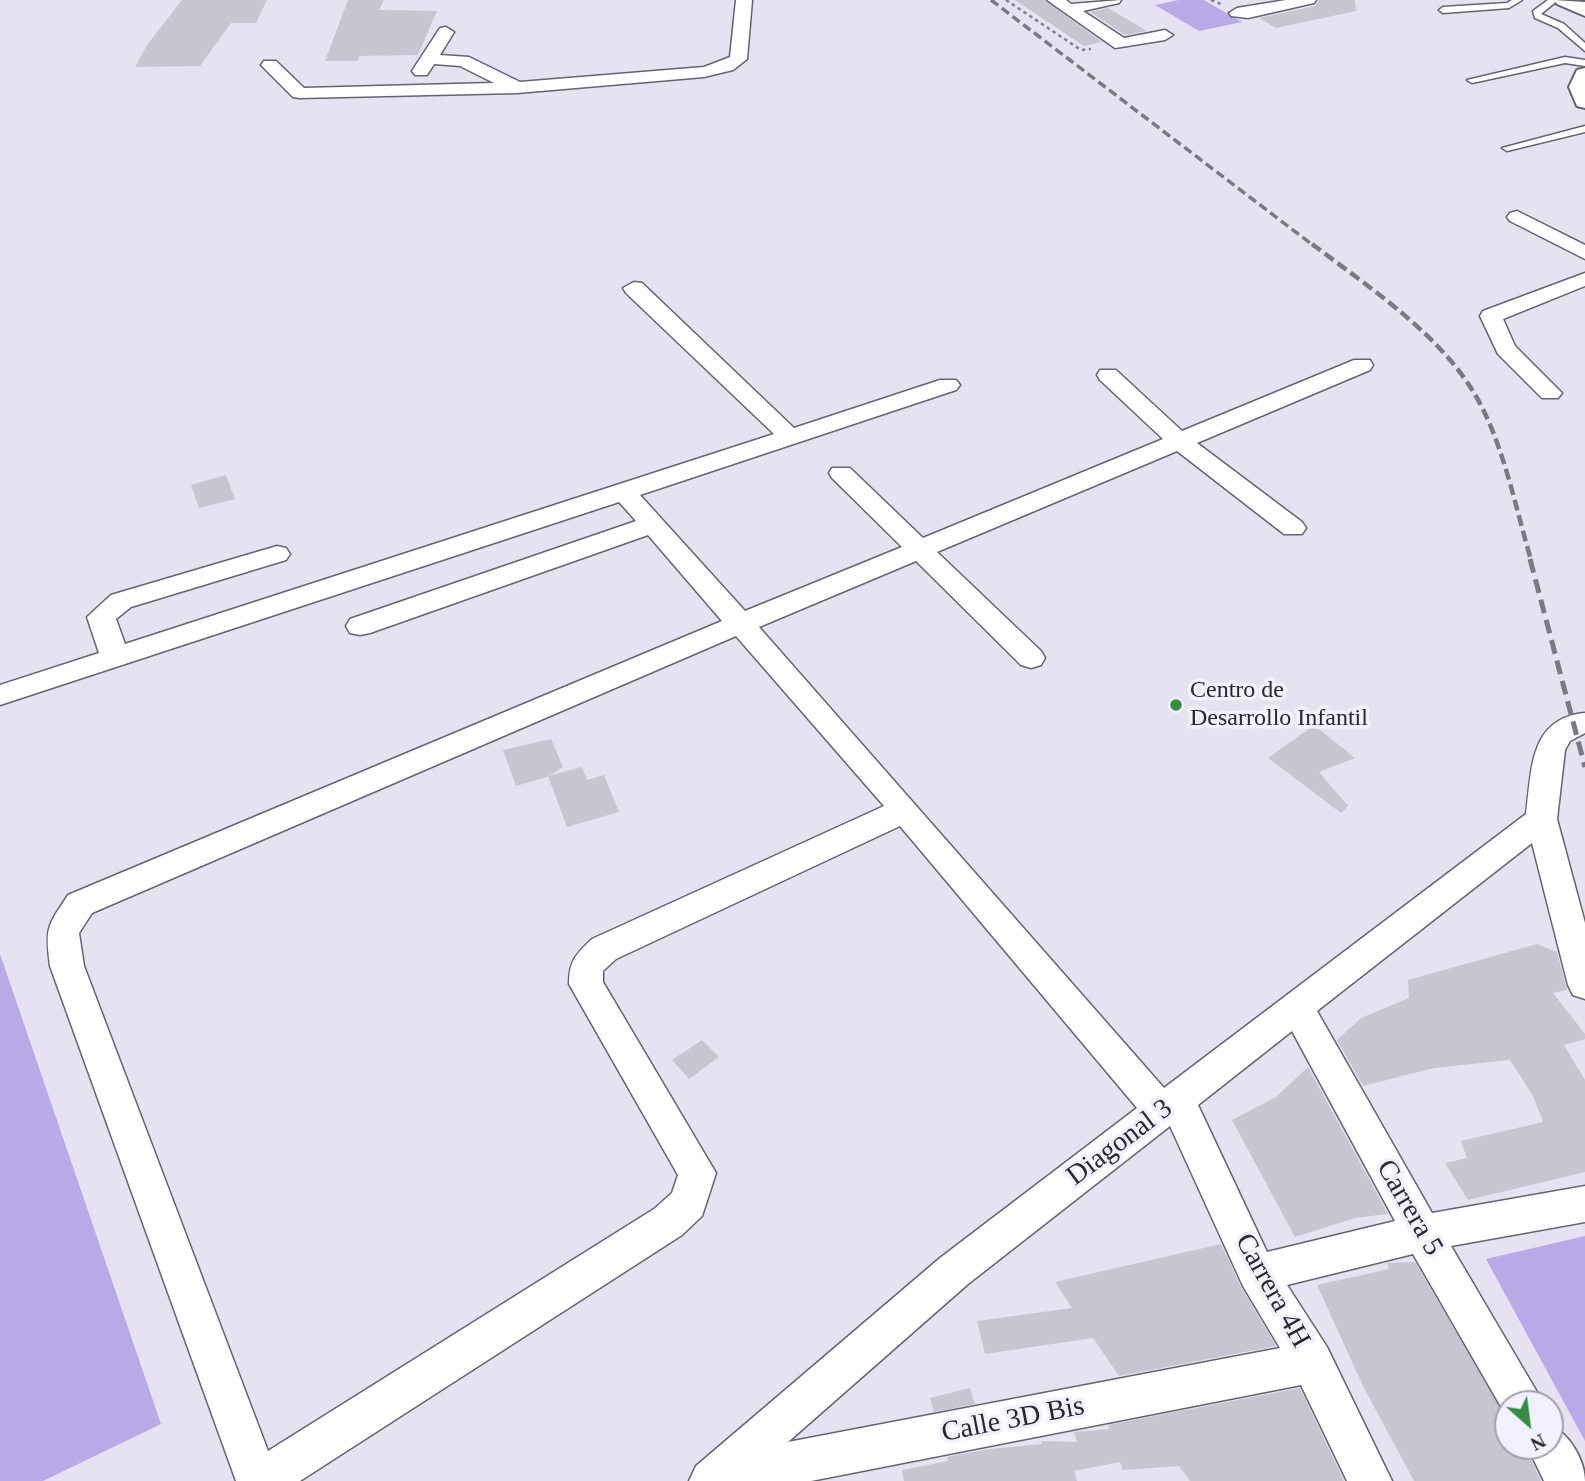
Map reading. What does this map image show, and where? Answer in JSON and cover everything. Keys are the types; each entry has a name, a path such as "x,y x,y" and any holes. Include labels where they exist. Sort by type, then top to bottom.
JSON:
{"main road":[{"path":"1564,0 1585,10"},
{"path":"1585,75 1580,87 1585,101"}],"street":[{"path":"270,65 299,93 517,88 650,79 727,66 738,59 744,0"},
{"path":"1062,5 1113,0"},
{"path":"1237,13 1308,0"},
{"path":"1062,5 1121,44 1165,35"},
{"path":"407,92 446,32"},
{"path":"429,59 463,61 517,88"},
{"path":"1517,217 1585,253"},
{"path":"1550,393 1512,359 1494,329 1491,316 1585,279"},
{"path":"634,288 790,437"},
{"path":"905,810 604,949 586,966 586,984 697,1173 688,1203 668,1222 260,1481 67,966 62,932 67,919 80,904 740,624 1362,365"},
{"path":"1108,375 1179,441 1293,528"},
{"path":"0,695 948,385"},
{"path":"841,473 917,550 1031,658"},
{"name":"Carrera 4H","path":"624,492 1169,1105 1257,1273 1312,1362 1370,1481"},
{"path":"360,626 653,524"},
{"path":"114,657 101,617 111,607 121,601 277,554"},
{"path":"1580,723 1559,734 1550,750 1541,820 1585,985"},
{"name":"Diagonal 3","path":"714,1480 954,1272 1541,820"},
{"name":"Carrera 5","path":"1297,1010 1422,1233 1515,1390"},
{"path":"1257,1273 1422,1233 1585,1203"},
{"name":"Calle 3D Bis","path":"714,1480 1312,1362"},
{"path":"1556,1460 1568,1481"}],"lane":[{"path":"1443,10 1509,5 1518,0"},
{"path":"1554,0 1535,12 1561,26 1585,48"},
{"path":"1472,80 1565,60 1585,63"},
{"path":"1507,148 1585,129"}],"path":[{"path":"1006,0 1081,50"}],"shaded area":[{"path":"1179,0 1204,0 1242,22 1199,31 1155,5"},
{"path":"0,954 161,1424 43,1481 0,1481"},
{"path":"1585,1236 1585,1441 1564,1402 1564,1390 1557,1390 1486,1259"}],"building":[{"path":"182,0 267,0 256,23 231,23 200,66 135,67 147,45"},
{"path":"348,0 384,0 379,10 437,11 418,55 359,56 358,61 325,61"},
{"path":"1015,0 1044,0 1102,42 1084,46"},
{"path":"1319,0 1355,0 1356,11 1276,28 1259,18 1315,6"},
{"path":"1108,8 1147,31 1125,35 1090,12"},
{"path":"226,475 235,499 199,508 191,485"},
{"path":"1314,725 1355,758 1319,772 1348,806 1341,813 1268,758"},
{"path":"551,739 563,767 547,777 516,786 503,750"},
{"path":"582,767 587,780 604,775 619,812 567,827 548,776"},
{"path":"1537,944 1557,952 1567,990 1553,993 1585,1034 1585,1039 1564,1045 1585,1080 1585,1172 1468,1200 1445,1163 1467,1158 1461,1141 1543,1122 1533,1096 1510,1060 1434,1068 1363,1086 1337,1040 1361,1018 1409,998 1408,980"},
{"path":"702,1040 719,1057 689,1079 672,1060"},
{"path":"1308,1067 1388,1214 1355,1218 1295,1237 1232,1120 1276,1097"},
{"path":"1221,1244 1241,1287 1276,1346 1119,1376 1093,1338 985,1354 977,1321 1072,1308 1055,1282"},
{"path":"1415,1262 1494,1397 1494,1460 1531,1460 1541,1481 1414,1481 1363,1386 1317,1285 1389,1269 1387,1263"},
{"path":"970,1388 975,1404 934,1412 930,1398"},
{"path":"1300,1388 1344,1481 1190,1481 1179,1466 1123,1470 1120,1462 1074,1471 1077,1481 904,1481 902,1470 948,1461 947,1457 989,1449 1042,1444 1041,1441 1077,1442 1074,1432 1109,1429 1108,1425"}],"railway":[{"path":"991,0 1314,246"},
{"path":"1312,244 1419,328 1456,367 1471,388 1499,449 1531,560"},
{"path":"1530,559 1585,767"}],"place":[{"name":"Centro de Desarrollo Infantil","path":"1176,705"}]}
